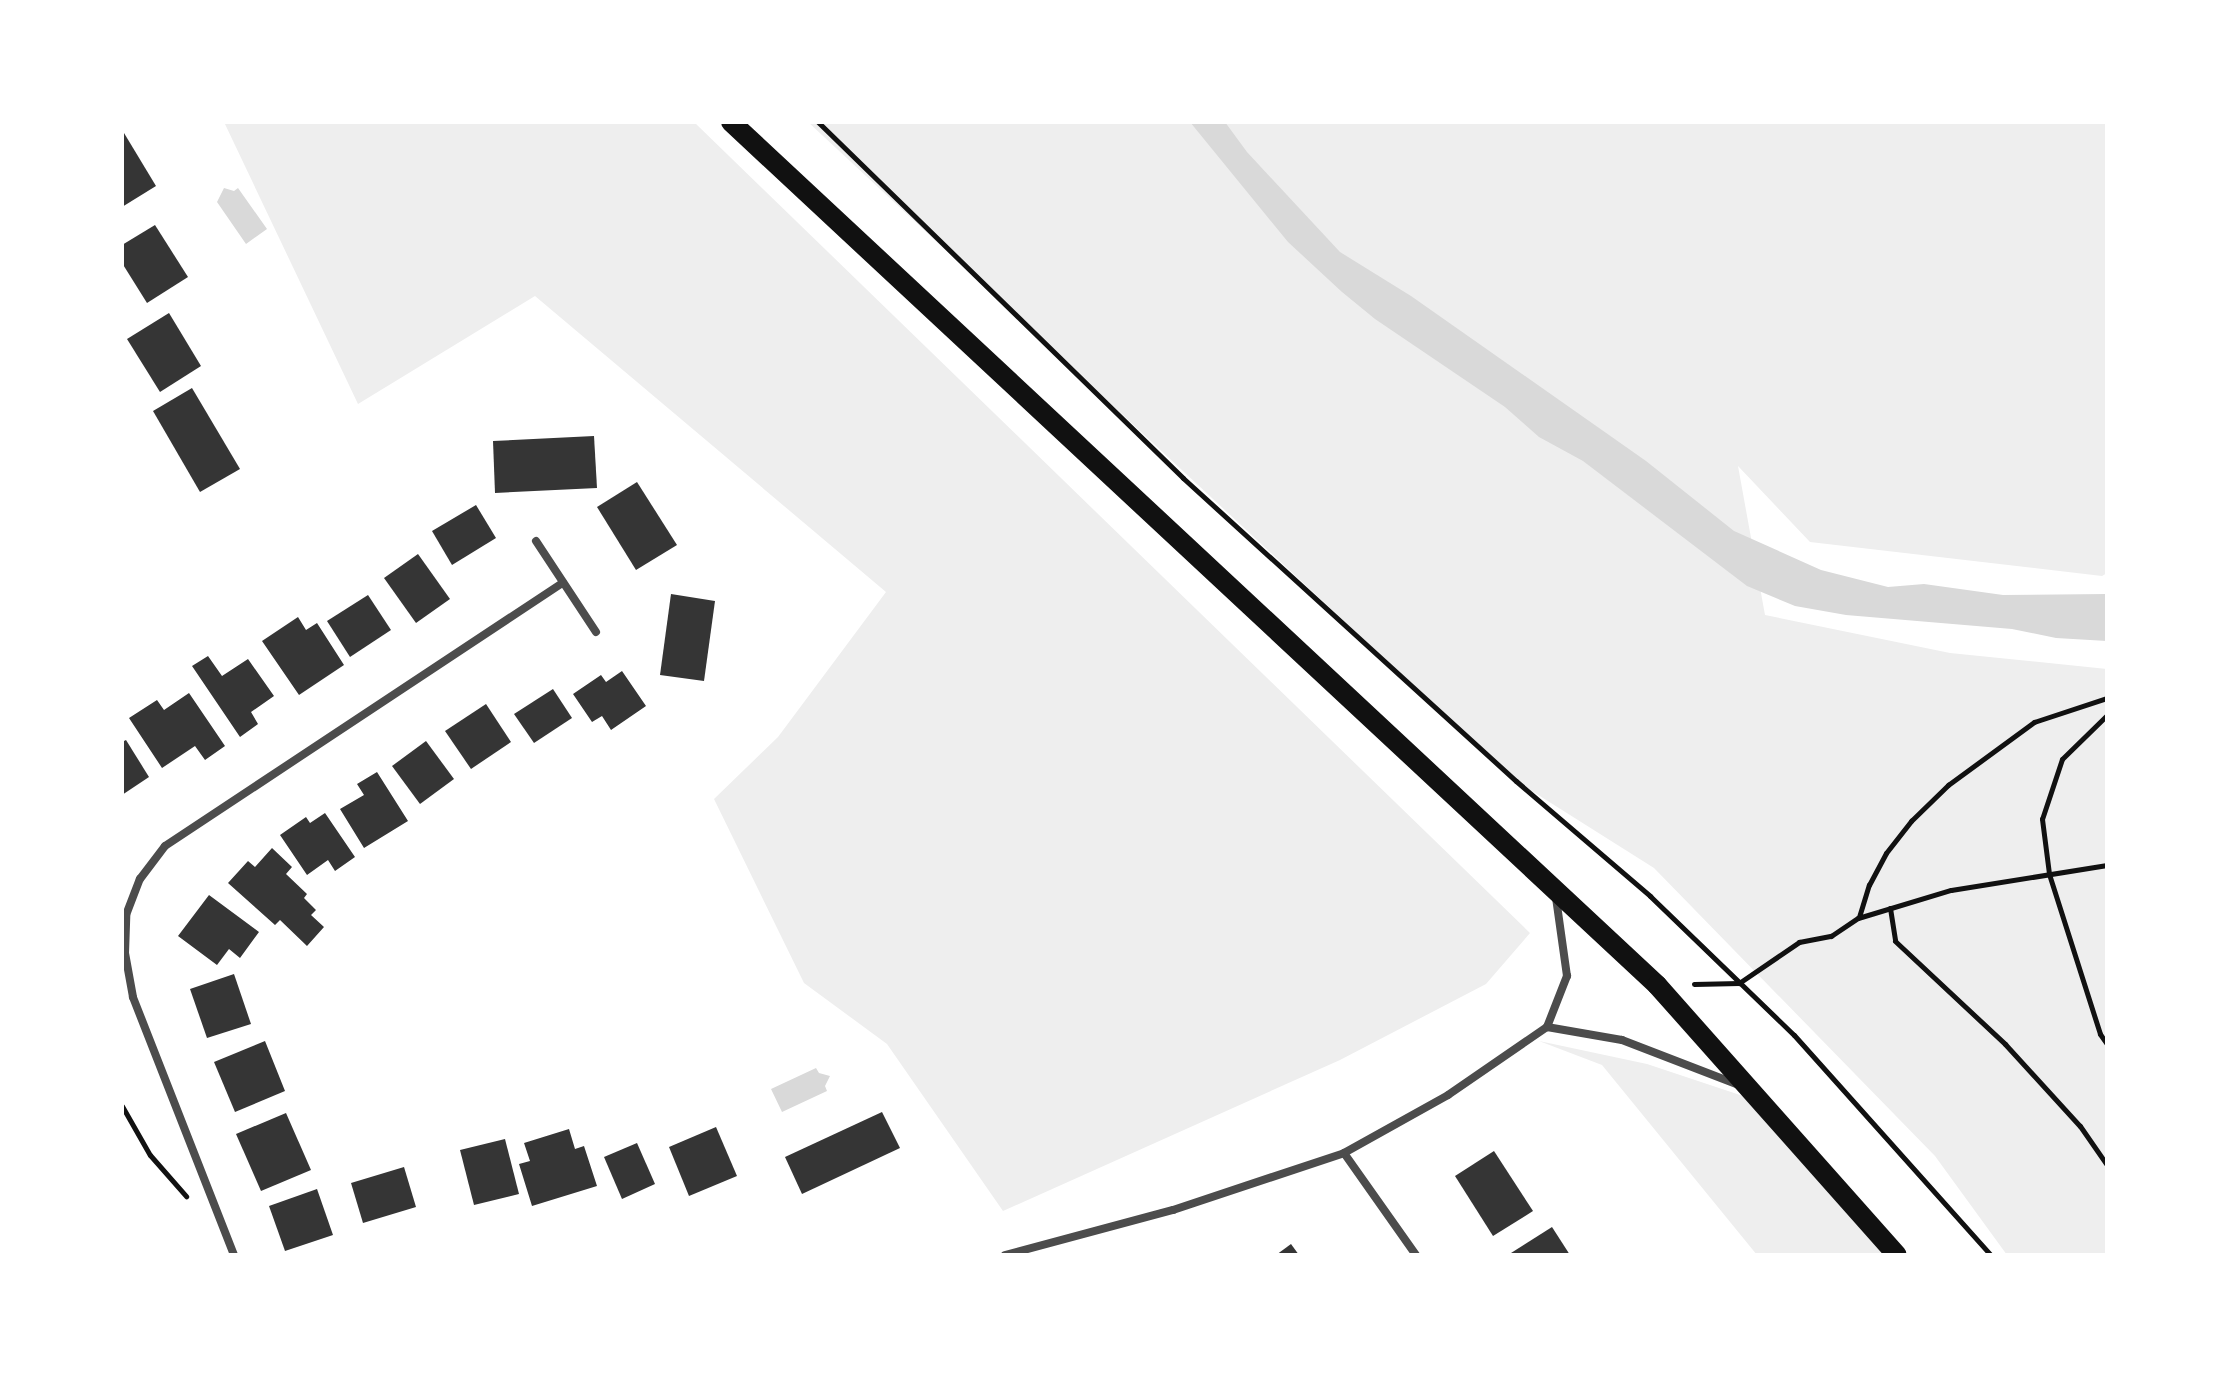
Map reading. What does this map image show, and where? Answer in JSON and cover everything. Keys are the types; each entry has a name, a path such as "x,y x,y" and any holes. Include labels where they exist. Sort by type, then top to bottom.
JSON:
{"main road":[{"path":"731,122 1657,985 1897,1255"}],"street":[{"path":"536,541 596,632"},
{"path":"234,1255 133,997 125,953 126,915 140,879 165,846 563,583"},
{"path":"1005,1255 1173,1210 1344,1153 1448,1095 1547,1027 1567,976 1555,891"},
{"path":"1547,1027 1622,1040 1755,1092"},
{"path":"1344,1153 1416,1255"}],"path":[{"path":"818,122 1183,478 1505,771 1650,896 1794,1035 1991,1255"},
{"path":"1858,918 1869,885 1886,853 1911,821 1948,785 2034,722 2107,698"},
{"path":"2107,715 2062,759 2042,819 2049,874 2100,1034 2107,1044"},
{"path":"1657,985 1739,983 1799,942 1831,936 1858,918 1951,890 2107,865"},
{"path":"1890,908 1895,941 2005,1044 2080,1126 2107,1165"},
{"path":"122,1106 150,1155 191,1201"}],"shaded area":[{"path":"224,122 694,122 1530,933 1486,984 1340,1060 1003,1211 887,1044 804,983 714,799 778,737 886,592 535,296 358,404"},
{"path":"808,122 2107,122 2107,573 2102,576 1810,542 1738,466 1765,615 1950,653 2107,669 2107,1255 2007,1255 1935,1156 1654,868 1516,781"},
{"path":"1190,122 1225,122 1247,152 1340,252 1411,296 1646,461 1734,531 1821,570 1888,587 1924,584 2003,595 2107,594 2107,641 2056,638 2012,629 1846,615 1795,606 1747,586 1583,461 1539,437 1505,407 1375,319 1342,292 1288,242"},
{"path":"224,188 234,191 238,188 267,229 246,244 217,202"},
{"path":"1539,1041 1647,1064 1758,1101 1889,1255 1757,1255 1602,1065"},
{"path":"816,1068 819,1073 830,1076 825,1086 827,1091 782,1112 771,1089"}],"building":[{"path":"122,134 156,186 122,207"},
{"path":"155,225 188,277 147,303 122,263 122,245"},
{"path":"169,313 201,366 160,392 127,339"},
{"path":"192,388 240,469 200,492 153,411"},
{"path":"594,436 597,488 495,493 493,441"},
{"path":"637,482 677,545 636,570 597,507"},
{"path":"476,505 496,538 452,565 432,531"},
{"path":"418,554 450,599 416,623 384,578"},
{"path":"671,594 715,601 704,681 660,675"},
{"path":"368,595 391,630 350,657 327,621"},
{"path":"298,617 306,630 317,623 344,665 299,695 262,641"},
{"path":"208,656 222,676 248,659 274,696 251,712 258,724 240,737 192,666"},
{"path":"622,671 646,706 611,730 602,716 592,722 573,694 601,675 606,682"},
{"path":"553,689 572,718 534,743 514,714"},
{"path":"189,693 225,746 205,760 195,746 162,768 129,718 157,700 164,710"},
{"path":"486,704 511,742 471,769 445,731"},
{"path":"126,740 149,777 122,795 122,742"},
{"path":"426,741 454,779 420,804 392,766"},
{"path":"377,772 408,821 364,848 340,809 364,795 357,784"},
{"path":"325,813 355,857 335,871 328,860 307,875 280,835 306,817 310,823"},
{"path":"272,848 292,867 286,874 307,894 304,898 316,910 311,915 324,927 307,946 280,920 275,925 228,883 248,861 255,867"},
{"path":"209,895 259,932 240,958 229,949 217,965 178,936"},
{"path":"234,974 251,1024 207,1038 190,989"},
{"path":"265,1041 285,1091 235,1112 214,1062"},
{"path":"882,1112 900,1148 802,1194 785,1157"},
{"path":"286,1113 311,1170 261,1191 236,1134"},
{"path":"716,1127 737,1176 689,1196 669,1147"},
{"path":"569,1129 575,1149 584,1146 597,1186 532,1206 519,1164 530,1161 524,1143"},
{"path":"505,1139 519,1194 474,1205 460,1150"},
{"path":"637,1143 655,1184 622,1199 604,1157"},
{"path":"1494,1151 1533,1211 1493,1236 1455,1176"},
{"path":"404,1167 416,1207 363,1223 351,1183"},
{"path":"317,1189 333,1235 285,1251 269,1206"},
{"path":"1552,1227 1570,1255 1511,1253"},
{"path":"1291,1244 1299,1255 1276,1255"}]}
